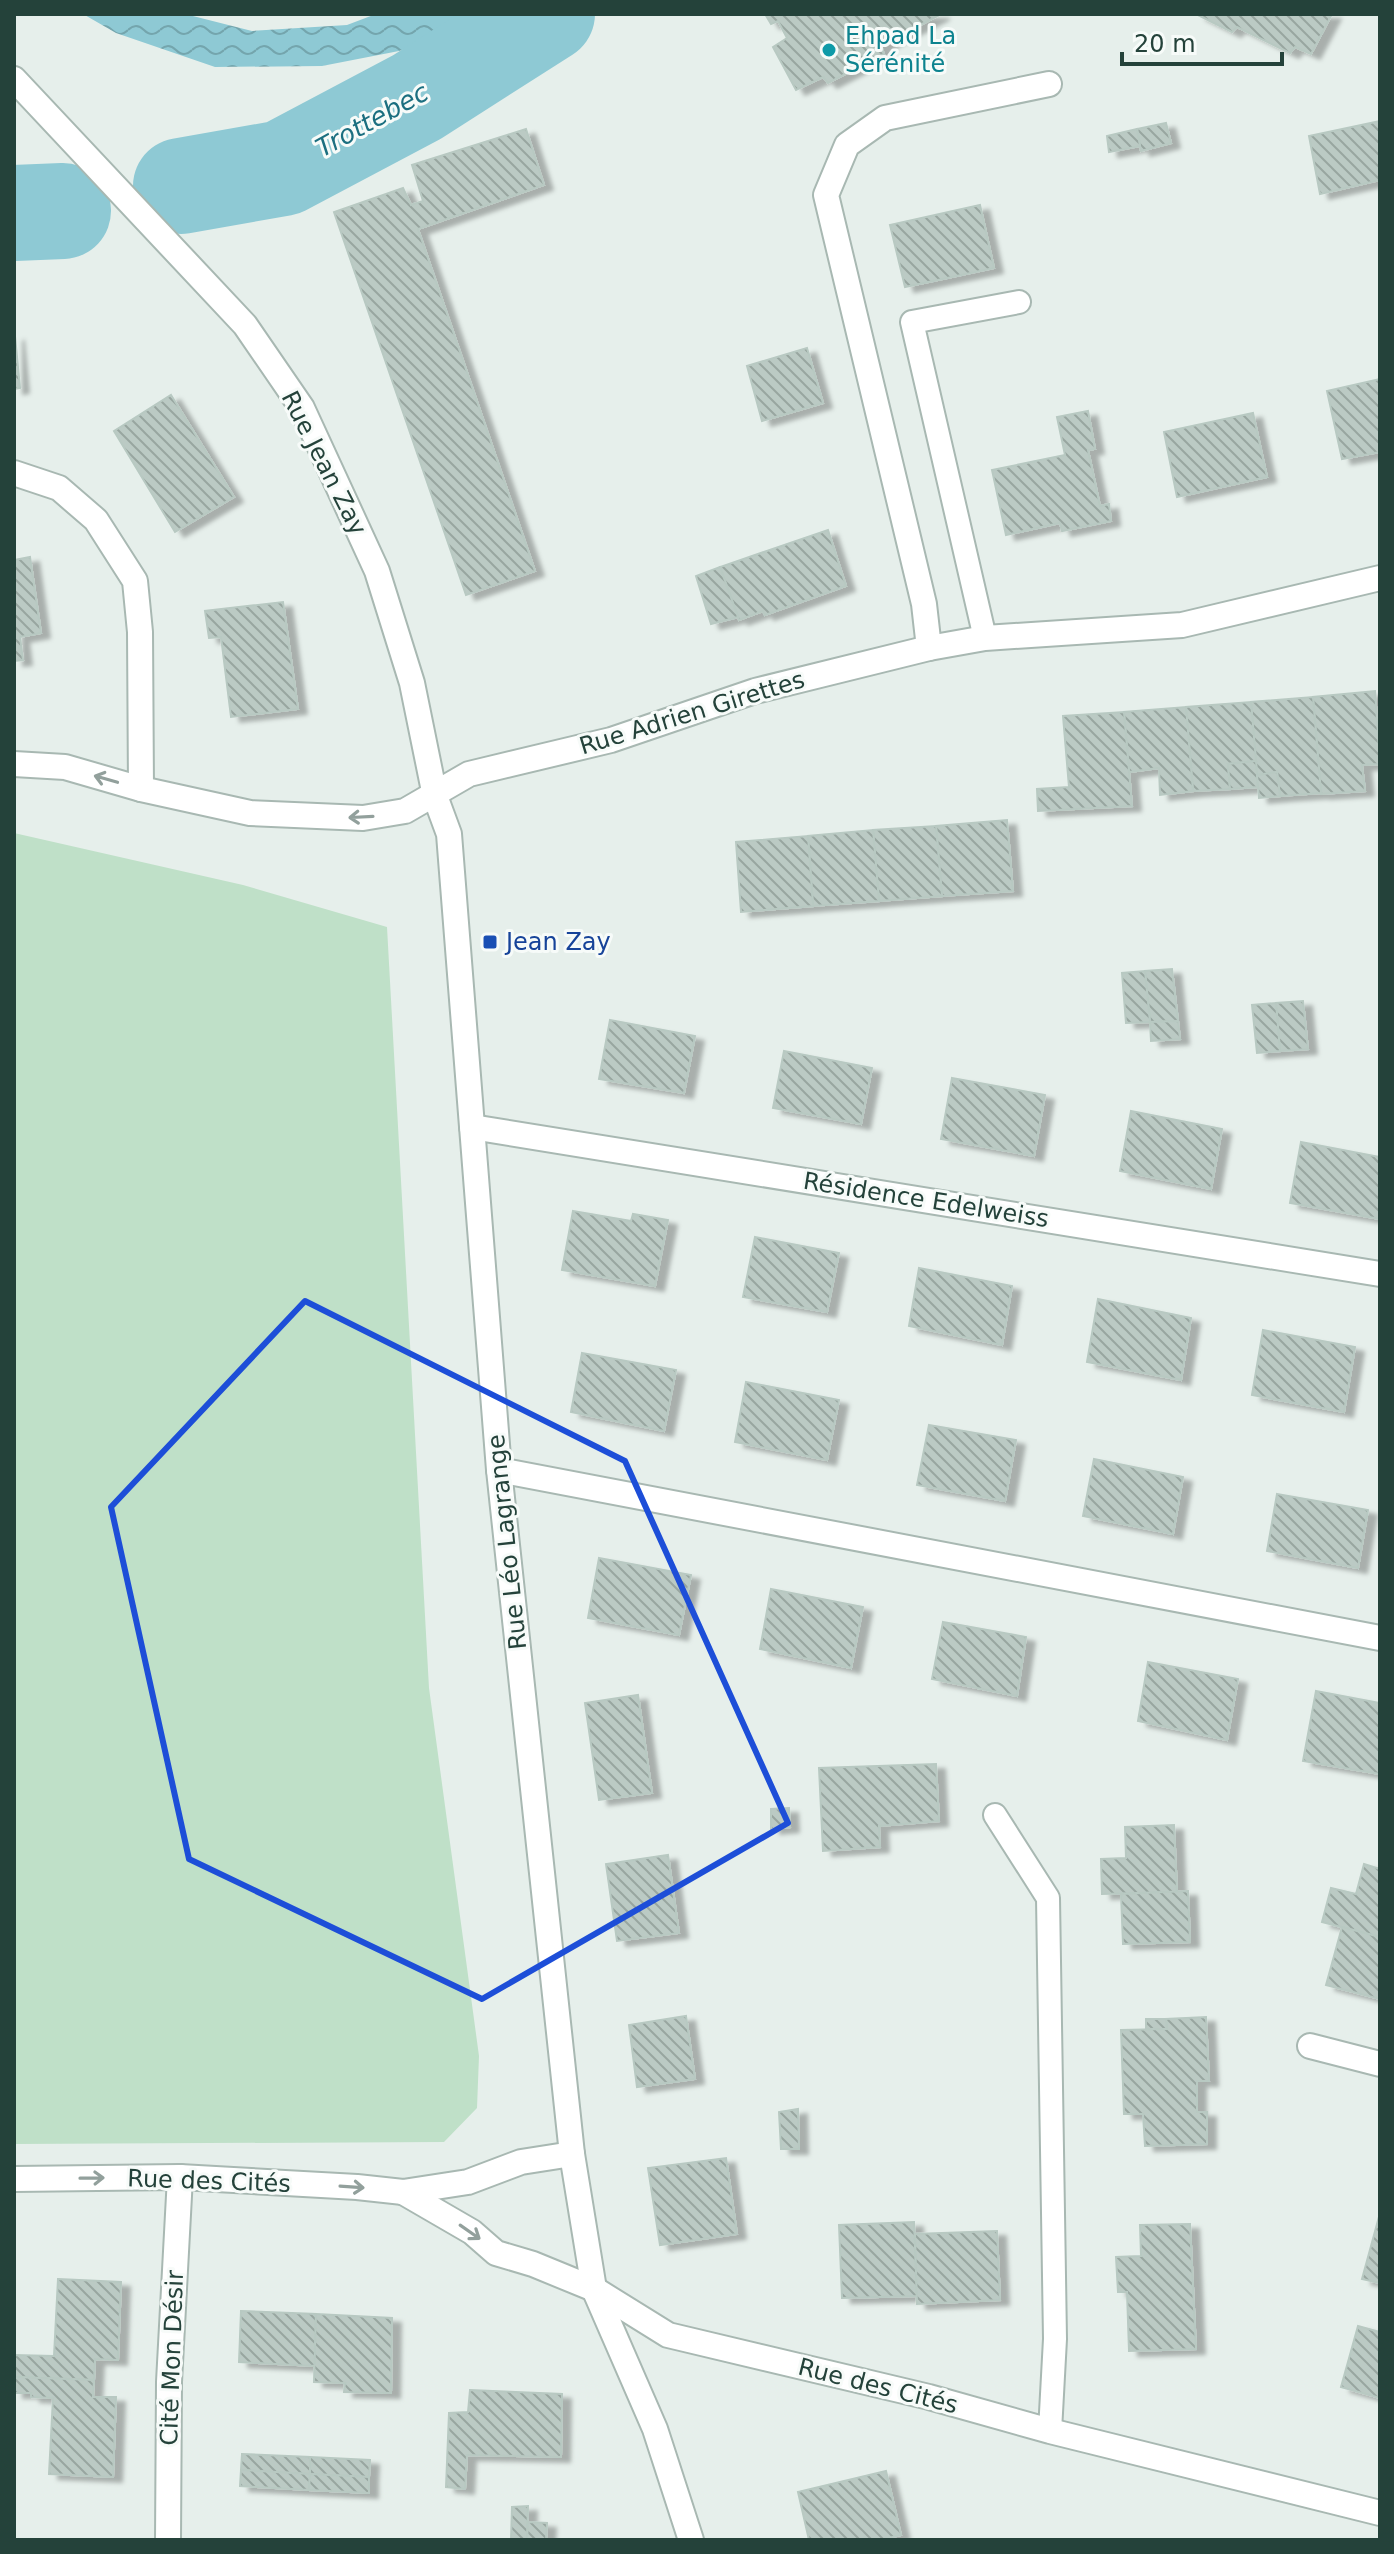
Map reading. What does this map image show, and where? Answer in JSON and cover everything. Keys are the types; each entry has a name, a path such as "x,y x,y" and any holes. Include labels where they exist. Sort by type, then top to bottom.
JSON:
{"street":[{"name":"Rue Jean Zay","path":"14,79 245,325 302,408 377,571 412,683 435,796"},
{"path":"929,648 924,604 826,195 847,145 885,118 1049,84"},
{"path":"14,473 59,488 96,520 135,581 140,632 141,789"},
{"name":"Rue Adrien Girettes","path":"14,764 65,767 141,789 250,813 363,818 405,811 469,774 611,740 755,691 929,648 985,638 1182,625 1380,578"},
{"name":"Rue Léo Lagrange","path":"435,796 449,834 499,1470 572,2154 594,2289 655,2429 691,2540"},
{"name":"Résidence Edelweiss","path":"472,1127 1380,1274"},
{"path":"499,1470 1380,1638"},
{"path":"1310,2046 1380,2064"},
{"name":"Rue des Cités","path":"14,2179 180,2177 403,2192 468,2182 521,2162 572,2154"},
{"name":"Cité Mon Désir","path":"168,2540 169,2382 180,2177"},
{"name":"Rue des Cités","path":"403,2192 472,2232 496,2253 533,2264 594,2289 668,2335 929,2397 1050,2431 1380,2513"}],"lane":[{"path":"985,638 912,322 1019,302"},
{"path":"995,1815 1048,1898 1055,2339 1050,2431"}],"highlighted area":[{"path":"305,1301 625,1461 788,1823 482,1999 189,1859 111,1507"}],"green space":[{"path":"14,833 243,885 387,927 429,1688 479,2056 477,2108 444,2142 14,2144"}],"water":[{"path":"83,14 185,14 252,31 347,25 376,14 493,14 449,34 399,51 322,66 215,67 116,33"},
{"path":"495,14 571,14 517,45"}],"building":[{"name":"Ehpad La Sérénité","path":"765,14 941,14 881,46 884,54 828,83 823,77 796,90 773,47 787,38 778,21 771,24"},
{"path":"1196,14 1332,14 1311,54 1295,47 1290,53 1237,27 1232,32"},
{"path":"1380,121 1380,180 1320,194 1309,136"},
{"path":"1166,123 1171,143 1141,151 1137,129"},
{"path":"526,129 544,185 418,229 535,571 466,595 334,212 403,188 411,205 423,201 412,165"},
{"path":"1137,129 1140,146 1109,152 1107,136"},
{"path":"980,205 994,268 905,287 890,225"},
{"path":"14,337 20,388 14,389"},
{"path":"807,348 823,403 762,421 747,366"},
{"path":"1380,379 1380,452 1342,459 1327,391"},
{"path":"171,395 234,497 175,532 114,431"},
{"path":"1088,411 1095,449 1088,450 1100,506 1109,504 1111,521 1062,531 1060,523 1006,535 992,470 1065,455 1057,417"},
{"path":"1253,413 1267,477 1177,497 1164,432"},
{"path":"828,530 846,586 765,615 763,611 739,620 720,567"},
{"path":"30,557 41,633 20,637 23,660 14,661 14,560"},
{"path":"720,567 738,617 711,624 696,576"},
{"path":"283,602 298,709 231,717 221,637 209,638 205,611"},
{"path":"1375,691 1380,764 1362,765 1365,791 1321,794 1313,697"},
{"path":"1313,697 1321,793 1280,796 1277,772 1257,775 1251,702"},
{"path":"1251,702 1256,761 1228,764 1230,789 1193,791 1186,707"},
{"path":"1186,707 1193,791 1160,795 1159,768 1129,772 1124,712"},
{"path":"1124,712 1132,806 1038,811 1037,789 1069,787 1063,716"},
{"path":"1256,761 1258,787 1230,789 1228,764"},
{"path":"1277,772 1280,796 1259,798 1257,775"},
{"path":"1007,820 1013,891 942,896 936,826"},
{"path":"936,826 942,896 879,901 873,830"},
{"path":"873,830 879,901 813,906 808,836"},
{"path":"808,836 813,906 741,912 736,842"},
{"path":"1172,969 1178,1021 1150,1022 1145,971"},
{"path":"1145,971 1150,1022 1126,1023 1122,973"},
{"path":"1303,1001 1308,1049 1280,1051 1276,1003"},
{"path":"1276,1003 1280,1051 1257,1053 1252,1005"},
{"path":"610,1020 695,1036 684,1093 599,1079"},
{"path":"1178,1021 1180,1039 1151,1041 1150,1022"},
{"path":"784,1051 872,1068 861,1124 773,1108"},
{"path":"952,1078 1045,1095 1034,1156 941,1139"},
{"path":"1131,1111 1222,1129 1211,1189 1120,1171"},
{"path":"1301,1142 1380,1157 1380,1219 1290,1203"},
{"path":"573,1211 631,1221 633,1214 668,1220 655,1286 562,1270"},
{"path":"755,1237 839,1253 827,1312 743,1297"},
{"path":"919,1268 1012,1286 1002,1345 909,1326"},
{"path":"1098,1299 1191,1318 1181,1380 1087,1362"},
{"path":"1263,1330 1355,1347 1344,1412 1252,1395"},
{"path":"582,1353 676,1370 664,1431 571,1412"},
{"path":"746,1382 839,1400 827,1460 735,1442"},
{"path":"929,1425 1016,1440 1005,1501 917,1485"},
{"path":"1094,1459 1183,1477 1173,1534 1083,1516"},
{"path":"1277,1494 1368,1510 1358,1568 1267,1551"},
{"path":"599,1558 691,1575 679,1635 588,1618"},
{"path":"771,1589 863,1607 851,1668 760,1649"},
{"path":"943,1622 1026,1637 1017,1696 932,1679"},
{"path":"1148,1662 1238,1679 1227,1740 1138,1721"},
{"path":"1316,1691 1380,1703 1380,1774 1303,1761"},
{"path":"638,1695 652,1793 599,1800 585,1703"},
{"path":"936,1764 939,1821 879,1826 880,1847 823,1851 819,1768"},
{"path":"789,1808 790,1827 771,1829 771,1809"},
{"path":"1174,1825 1177,1892 1102,1894 1101,1859 1126,1858 1125,1827"},
{"path":"668,1855 679,1933 617,1941 606,1864"},
{"path":"1364,1864 1380,1869 1380,1937 1322,1922 1331,1888 1356,1894"},
{"path":"1188,1891 1190,1942 1123,1944 1121,1894"},
{"path":"1342,1927 1380,1937 1380,1999 1326,1985"},
{"path":"686,2016 695,2079 637,2087 629,2025"},
{"path":"1206,2017 1209,2081 1197,2081 1197,2112 1207,2112 1207,2144 1145,2146 1143,2114 1124,2114 1121,2030 1167,2029 1166,2019"},
{"path":"1146,2019 1166,2019 1167,2029 1146,2029"},
{"path":"798,2109 799,2149 781,2149 779,2112"},
{"path":"726,2158 737,2234 660,2245 648,2168"},
{"path":"1380,2213 1380,2283 1362,2279"},
{"path":"914,2222 917,2296 842,2298 839,2225"},
{"path":"1190,2224 1196,2349 1129,2351 1127,2292 1118,2292 1116,2257 1141,2256 1140,2225"},
{"path":"997,2231 1000,2300 917,2304 915,2234"},
{"path":"58,2279 121,2282 118,2360 95,2359 94,2380 14,2377 14,2355 54,2356"},
{"path":"241,2311 316,2314 315,2366 239,2362"},
{"path":"316,2314 392,2318 391,2393 344,2392 345,2383 314,2382"},
{"path":"1358,2326 1380,2332 1380,2398 1341,2387"},
{"path":"14,2377 94,2380 93,2397 116,2397 113,2477 49,2474 53,2398 14,2393"},
{"path":"470,2390 562,2394 561,2457 467,2455 465,2489 446,2487 449,2413 468,2412"},
{"path":"242,2454 310,2457 310,2474 241,2470"},
{"path":"310,2457 370,2460 369,2477 310,2474"},
{"path":"241,2470 310,2474 309,2490 240,2486"},
{"path":"886,2471 901,2535 880,2540 809,2540 798,2492"},
{"path":"310,2474 369,2477 369,2493 309,2490"},
{"path":"528,2506 527,2540 511,2540 512,2507"},
{"path":"528,2522 547,2523 546,2540 527,2540"}],"waterway":[{"name":"Trottebec","path":"181,186 283,168 417,97 547,14"},
{"name":"Trottebec","path":"14,213 63,211"}],"place":[{"name":"Ehpad La Sérénité","path":"829,50"},
{"name":"Jean Zay","path":"490,942"}]}
